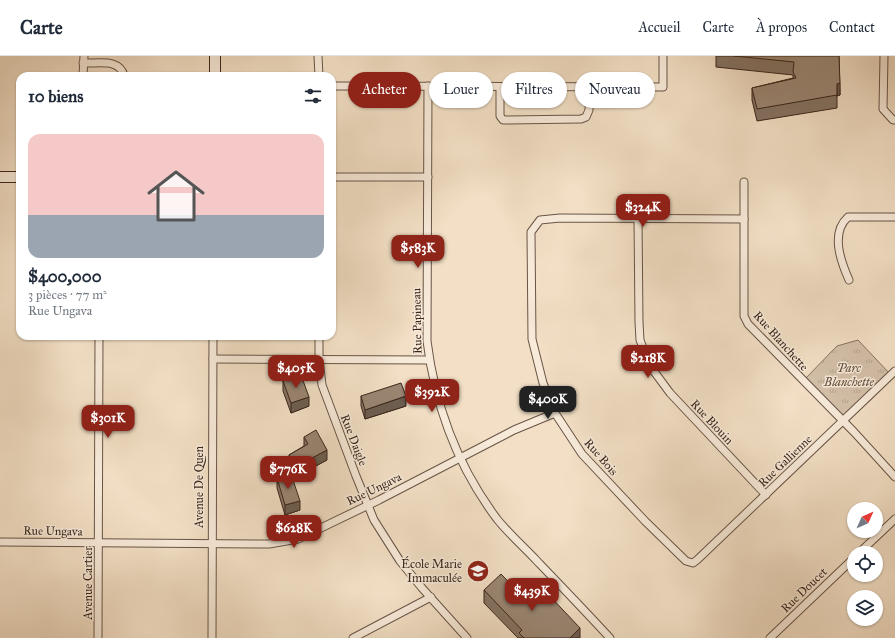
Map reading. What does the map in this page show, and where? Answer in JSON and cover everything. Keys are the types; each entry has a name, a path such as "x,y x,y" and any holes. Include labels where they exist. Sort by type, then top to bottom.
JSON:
{"street":[{"path":"215,56 215,72"},
{"path":"318,56 319,72"},
{"path":"655,87 663,87 663,56"},
{"path":"884,56 883,109 893,120 895,120"},
{"path":"83,72 84,60 117,65 122,68 123,72"},
{"path":"336,86 575,87"},
{"name":"Rue Papineau","path":"428,86 427,341 429,360 436,392 460,459 476,489 498,519 610,638"},
{"path":"500,87 500,116 503,120 581,119 586,117 589,108"},
{"path":"0,177 16,177"},
{"path":"336,177 428,177"},
{"name":"Rue Blanchette","path":"744,182 744,316 748,324 895,477"},
{"path":"849,280 840,256 839,237 842,222 848,217 895,217"},
{"name":"Rue Bois","path":"638,218 560,218 540,220 536,224 531,232 532,339 541,376 555,413 569,437 587,459 679,556 689,562"},
{"path":"638,218 744,219"},
{"name":"Rue Blouin","path":"638,218 637,244 640,340 650,366 675,398 766,495"},
{"name":"Avenue Cartier","path":"98,638 99,340"},
{"name":"Avenue De Quen","path":"212,638 213,340"},
{"name":"Rue Daigle","path":"319,340 319,359 322,385 374,520 400,561 467,638"},
{"path":"213,359 429,360"},
{"name":"Rue Gallienne","path":"689,562 697,560 895,371"},
{"name":"Rue Ungava","path":"0,542 212,544 225,542 269,544 298,538 369,505 514,430 555,413"},
{"path":"866,546 895,519"},
{"name":"Rue Doucet","path":"770,638 847,565"},
{"path":"353,638 431,598"}],"green space":[{"name":"Parc Blanchette","path":"858,340 891,375 841,422 803,381 837,346"}],"building":[{"path":"734,56 839,56 840,83 837,84 837,95 757,109 752,88 796,78 793,72 794,62"},
{"path":"301,375 309,397 291,403 283,381"},
{"path":"401,383 406,396 365,410 361,396"},
{"path":"316,430 327,450 295,467 289,455 308,444 304,437"},
{"path":"291,474 300,501 285,505 277,478"},
{"path":"501,574 532,606 546,592 580,628 570,638 524,638 519,633 522,630 484,590"}],"place":[{"name":"École Marie Immaculée","path":"478,571"}]}
